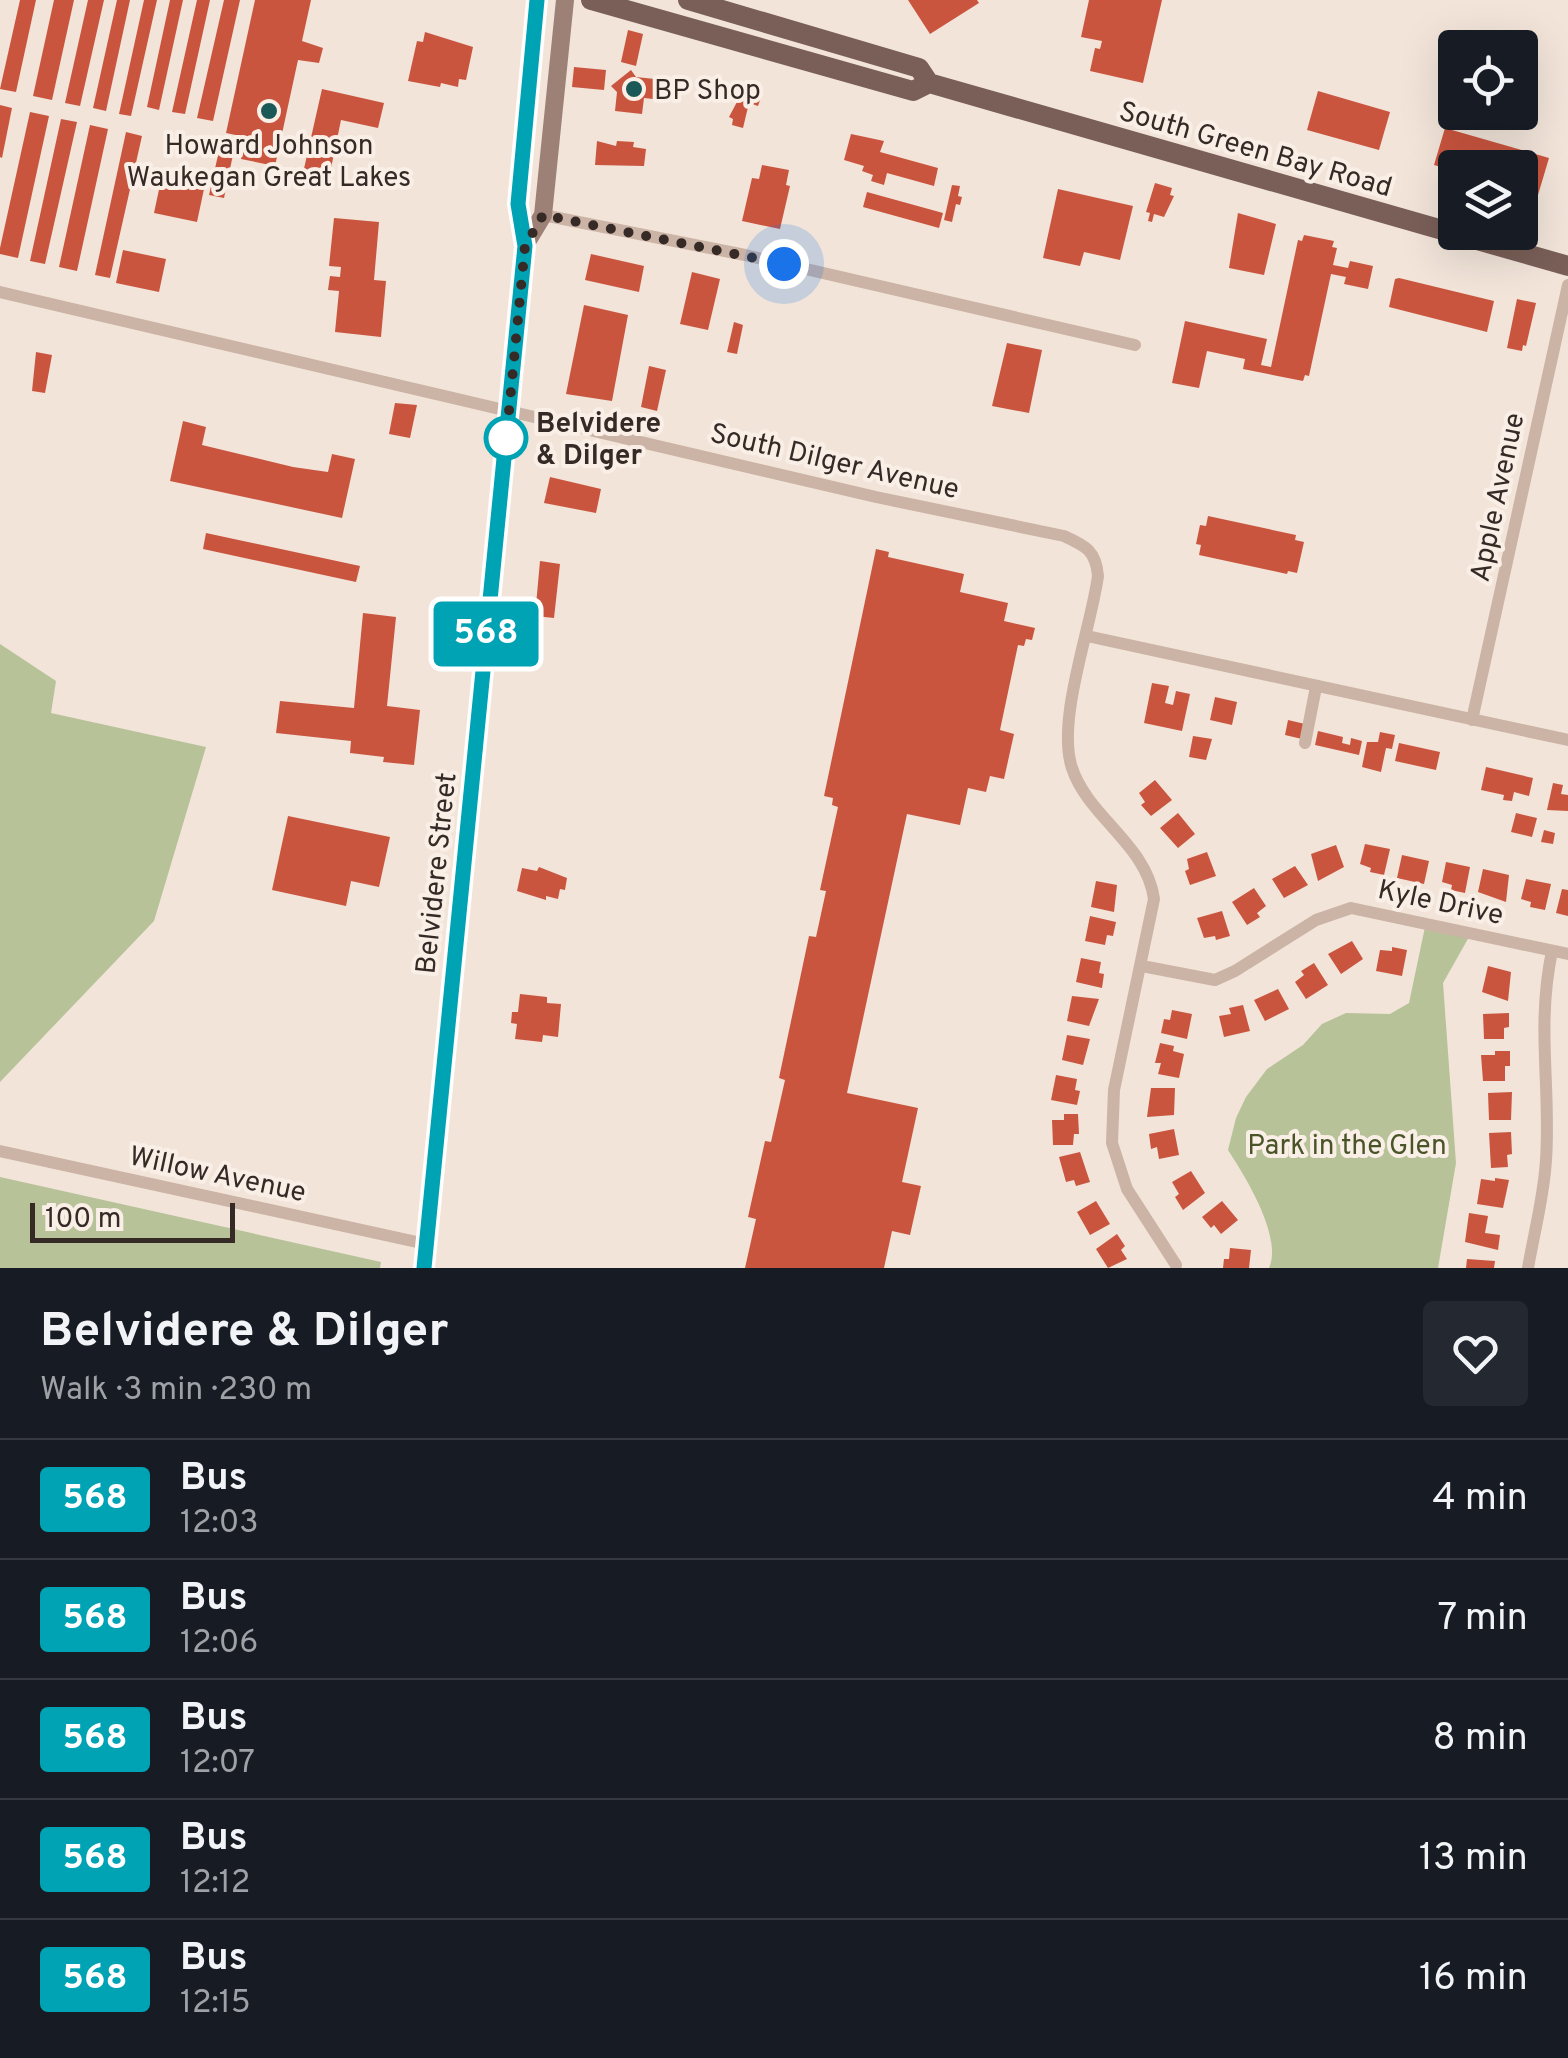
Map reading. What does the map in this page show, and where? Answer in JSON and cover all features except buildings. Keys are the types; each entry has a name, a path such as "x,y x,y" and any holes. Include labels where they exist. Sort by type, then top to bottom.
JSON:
{"main road":[{"name":"Belvidere Street","path":"424,1268 525,246 518,204 537,0"},
{"name":"Belvidere Street","path":"525,246 543,215 565,0"},
{"name":"South Green Bay Road","path":"591,0 913,90 929,84 1568,266"},
{"name":"South Green Bay Road","path":"688,0 919,68 929,84"}],"street":[{"path":"543,215 745,255 1134,345"},
{"name":"Apple Avenue","path":"1472,720 1568,285"},
{"name":"South Dilger Avenue","path":"0,292 858,492 1064,536 1092,550 1097,561 1096,592 1087,636"},
{"path":"1176,1265 1127,1189 1112,1144 1114,1090 1154,898 1152,886 1072,772 1067,752 1068,726 1087,636 1568,740"},
{"path":"1306,742 1316,687"},
{"name":"Kyle Drive","path":"1142,966 1215,980 1316,920 1352,908 1568,954"},
{"path":"1528,1268 1546,1161 1543,993 1552,950"},
{"name":"Willow Avenue","path":"0,1151 426,1244"}],"green space":[{"path":"0,644 56,681 51,713 206,747 154,921 0,1082"},
{"name":"Park in the Glen","path":"1425,927 1469,937 1443,983 1456,1163 1438,1268 1269,1268 1272,1255 1267,1224 1228,1150 1236,1118 1267,1069 1303,1045 1322,1024 1346,1013 1390,1014 1409,1003"},
{"path":"0,1177 381,1262 380,1268 0,1268"}],"bus line":[{"name":"568","path":"424,1268 525,246 518,204 537,0"}],"place":[{"name":"BP Shop","path":"634,89"},
{"name":"Howard Johnson Waukegan Great Lakes","path":"269,111"},
{"name":"Belvidere & Dilger","path":"506,438"}],"route":[{"path":"506,438 506,442 525,246 543,215 784,264"}]}
